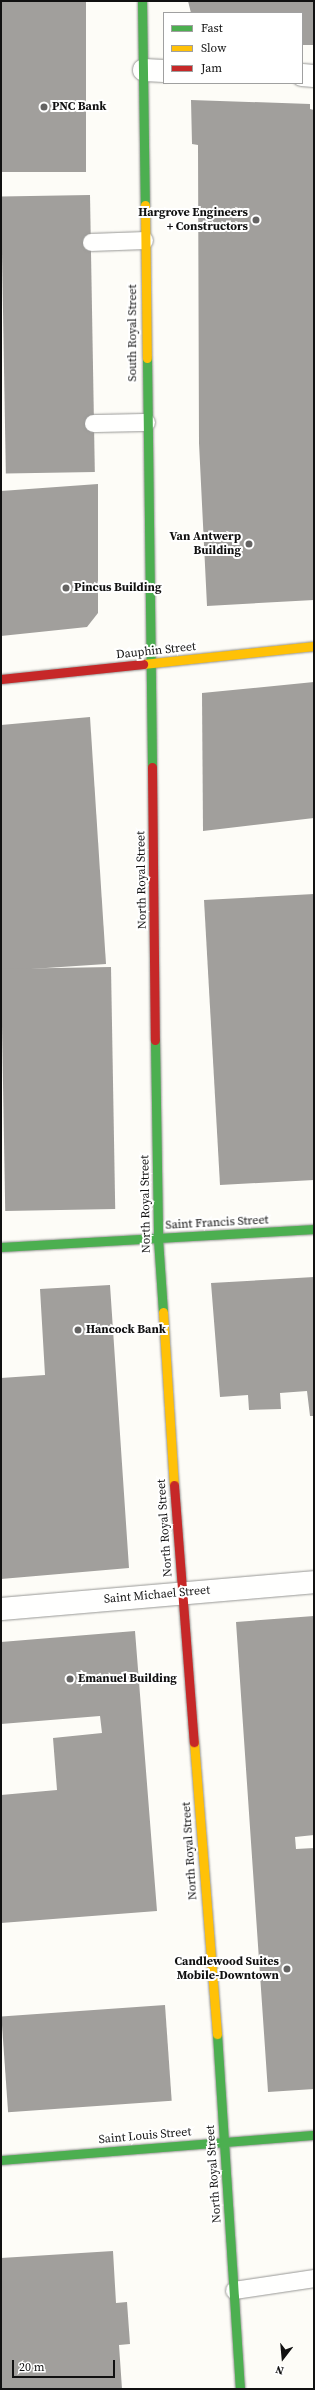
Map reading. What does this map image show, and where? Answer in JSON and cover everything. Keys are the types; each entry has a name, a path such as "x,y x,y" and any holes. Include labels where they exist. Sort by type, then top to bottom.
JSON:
{"street":[{"name":"South Royal Street","path":"142,1 154,70 144,240 151,664"},
{"path":"303,75 314,76"},
{"name":"Dauphin Street","path":"1,679 314,646"},
{"name":"North Royal Street","path":"151,664 158,1239 182,1593 225,2142 240,2389"},
{"name":"Saint Francis Street","path":"1,1247 314,1229"},
{"name":"Saint Michael Street","path":"1,1609 314,1582"},
{"name":"Saint Louis Street","path":"1,2160 314,2135"}],"lane":[{"path":"91,242 144,240"},
{"path":"93,423 146,422"},
{"path":"234,2290 314,2278"}],"building":[{"name":"PNC Bank","path":"1,1 86,1 86,172 1,172"},
{"path":"188,1 314,1 314,45 303,45 303,12 191,12"},
{"path":"191,100 310,104 310,109 314,110 314,600 207,606 199,443 198,145 192,144"},
{"path":"90,195 95,472 6,474 1,197"},
{"path":"98,484 98,613 87,627 1,636 1,491"},
{"path":"314,682 314,818 203,831 202,693"},
{"path":"90,717 106,964 1,971 1,725"},
{"path":"314,894 314,1180 220,1185 204,900"},
{"path":"111,967 115,1209 5,1211 1,969"},
{"path":"314,1277 314,1416 310,1416 307,1391 280,1393 281,1409 249,1410 248,1395 220,1397 211,1283"},
{"path":"110,1285 129,1568 1,1579 1,1378 45,1375 40,1289"},
{"path":"314,1616 314,1835 295,1837 296,1849 314,1848 314,2089 268,2092 236,1622"},
{"path":"135,1631 157,1911 1,1923 1,1795 57,1790 53,1738 102,1733 100,1716 1,1724 1,1642"},
{"path":"165,2005 172,2101 8,2112 1,2016"},
{"path":"113,2251 116,2303 127,2302 130,2344 119,2345 122,2389 1,2389 1,2258"}],"traffic: fast":[{"path":"142,1 145,205"},
{"path":"147,358 152,767"},
{"path":"155,1040 158,1239 163,1312"},
{"path":"1,1247 314,1229"},
{"path":"217,2034 240,2389"},
{"path":"1,2160 314,2135"}],"traffic: slow":[{"path":"145,205 147,358"},
{"path":"143,664 314,646"},
{"path":"163,1312 174,1485"},
{"path":"194,1742 217,2034"}],"traffic: jam":[{"path":"1,679 143,664"},
{"path":"152,767 155,1040"},
{"path":"174,1485 194,1742"}],"place":[{"name":"PNC Bank","path":"44,107"},
{"name":"Hargrove Engineers + Constructors","path":"256,220"},
{"name":"Van Antwerp Building","path":"249,544"},
{"name":"Pincus Building","path":"66,588"},
{"name":"Hancock Bank","path":"78,1330"},
{"name":"Emanuel Building","path":"70,1679"},
{"name":"Candlewood Suites Mobile-Downtown","path":"287,1969"}]}
